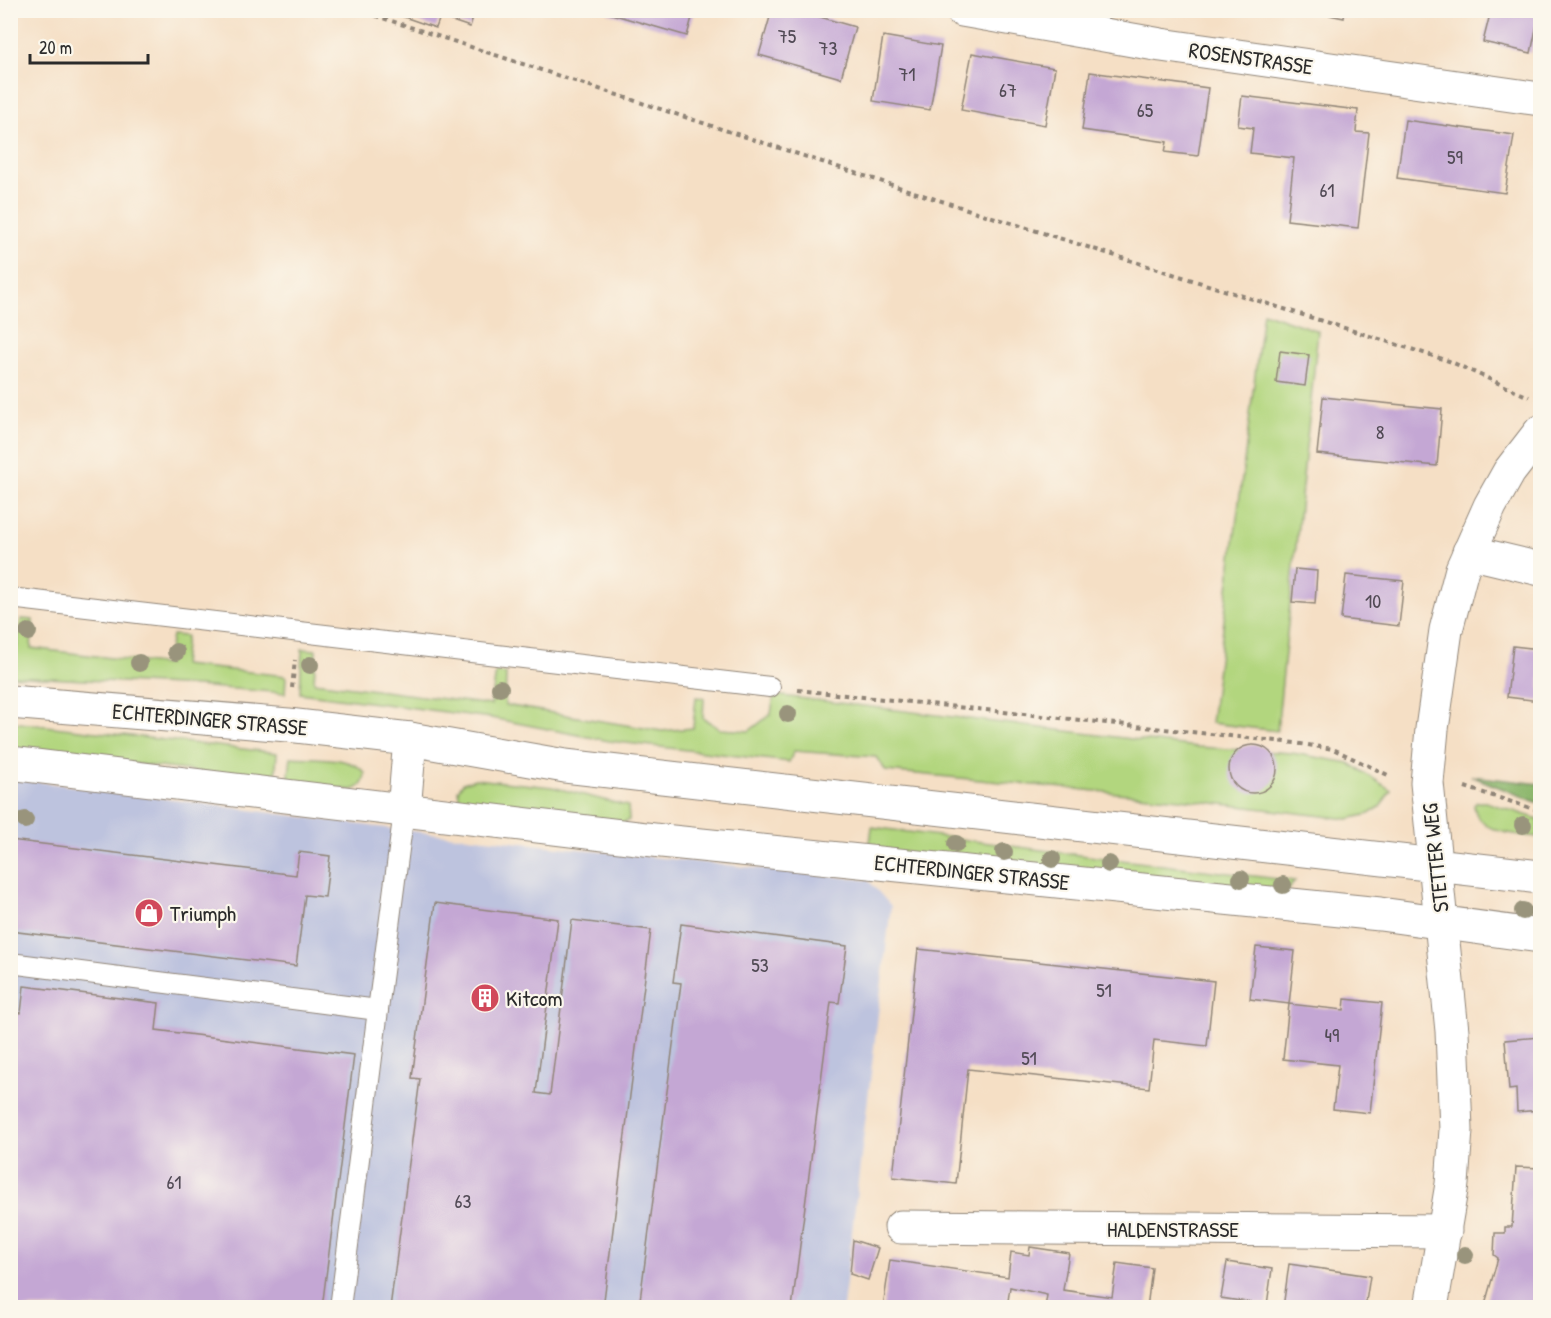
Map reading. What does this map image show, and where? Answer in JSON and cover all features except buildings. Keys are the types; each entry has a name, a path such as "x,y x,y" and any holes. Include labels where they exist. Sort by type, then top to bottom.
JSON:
{"street":[{"name":"ROSENSTRASSE","path":"963,10 1161,45 1540,99"},
{"name":"STETTER WEG","path":"1431,1308 1445,1231 1456,1130 1455,1077 1427,783 1446,630 1454,593 1469,552 1490,506 1509,472 1540,432"},
{"path":"1469,552 1540,569"},
{"name":"ECHTERDINGER STRASSE","path":"10,702 288,725 410,739 565,766 1433,863 1540,877"},
{"path":"404,812 410,739"},
{"name":"ECHTERDINGER STRASSE","path":"10,763 404,812 662,841 1262,901 1540,936"},
{"name":"HALDENSTRASSE","path":"901,1227 1445,1231"}],"lane":[{"path":"10,598 770,687"},
{"path":"340,1308 404,812"},
{"path":"10,963 378,1010"}],"path":[{"path":"358,10 920,194 1449,361 1530,398"},
{"path":"770,687 1122,727 1295,743 1333,749 1363,761 1388,775 1470,788 1540,811"}],"shaded area":[{"path":"11,778 401,830 868,880 891,906 843,1307 11,1308"}],"green space":[{"path":"1263,312 1318,331 1277,731 1211,723"},
{"path":"21,619 33,620 31,648 167,665 172,635 186,636 183,665 286,676 285,693 11,676 11,645 17,646"},
{"path":"302,649 316,650 314,682 491,705 496,672 506,674 505,705 662,731 693,728 696,697 704,698 703,718 720,729 749,731 771,714 774,695 1197,747 1292,753 1349,763 1391,790 1380,807 1369,814 1348,819 1180,799 886,771 876,757 794,751 789,762 609,741 491,718 300,693"},
{"path":"11,722 277,753 275,781 11,749"},
{"path":"291,757 331,759 350,763 365,773 364,779 360,786 352,790 288,783"},
{"path":"1471,776 1540,784 1540,802 1536,802"},
{"path":"475,779 552,787 628,806 629,820 624,823 460,802 458,790 463,783"},
{"path":"1477,802 1486,802 1538,819 1538,837 1498,831 1490,827 1477,815 1474,805"},
{"path":"872,827 1295,881 1288,890 869,851"}],"place":[{"name":"Triumph","path":"149,913"},
{"name":"Kitcom","path":"485,998"}]}
